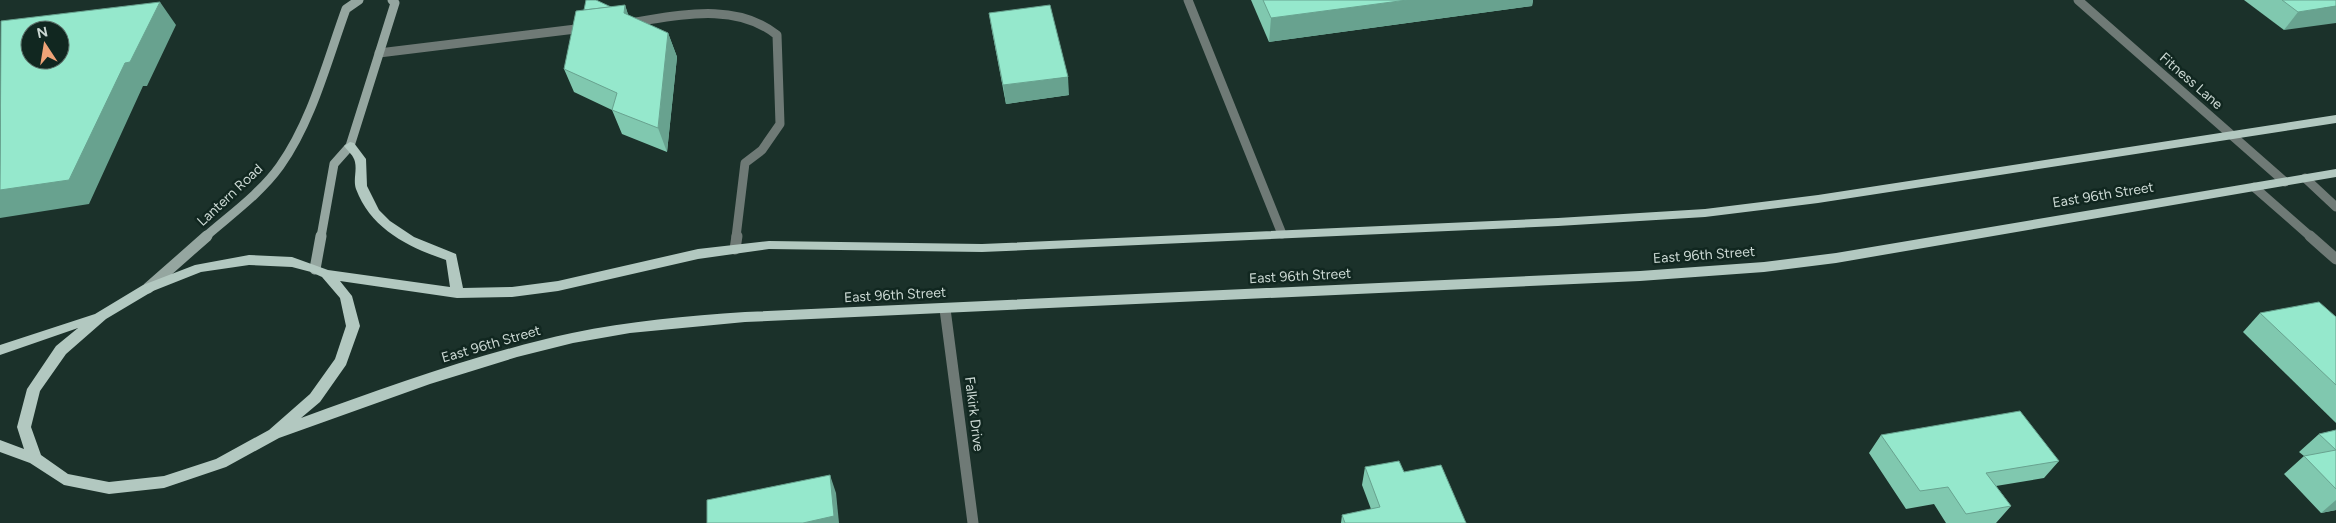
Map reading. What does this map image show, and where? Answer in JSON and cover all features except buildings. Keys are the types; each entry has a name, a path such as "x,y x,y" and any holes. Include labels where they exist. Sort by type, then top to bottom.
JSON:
{"main road":[{"path":"35,459 24,427 34,389 61,350 101,316 148,288 199,268 249,260 292,262 321,272 457,293 512,292 558,286 675,258 769,245 822,244 982,248 1558,222 1705,213 1818,199 2336,119"},
{"path":"350,146 360,159 361,186 380,219 403,238 452,257 457,293"},
{"name":"East 96th Street","path":"274,434 475,365 519,352 593,335 706,319 1640,276 1764,267 1836,258 2336,173"},
{"path":"0,446 35,459 64,479 109,488 172,479 221,463 274,434 315,398 342,361 353,326 346,296 321,272"},
{"path":"0,350 101,316"}],"street":[{"name":"Lantern Road","path":"148,288 261,188 280,166 305,121 346,9 359,0"},
{"path":"321,272 334,164 350,146 395,3 392,0"},
{"path":"1188,0 1282,234"},
{"name":"Fitness Lane","path":"2078,0 2285,182"},
{"path":"620,24 728,13 755,18 772,29 777,35 780,124 762,150 745,163 734,249"},
{"path":"379,53 591,28"},
{"path":"2305,178 2336,207"},
{"path":"2254,187 2336,260"},
{"name":"Falkirk Drive","path":"945,308 972,523"}]}
